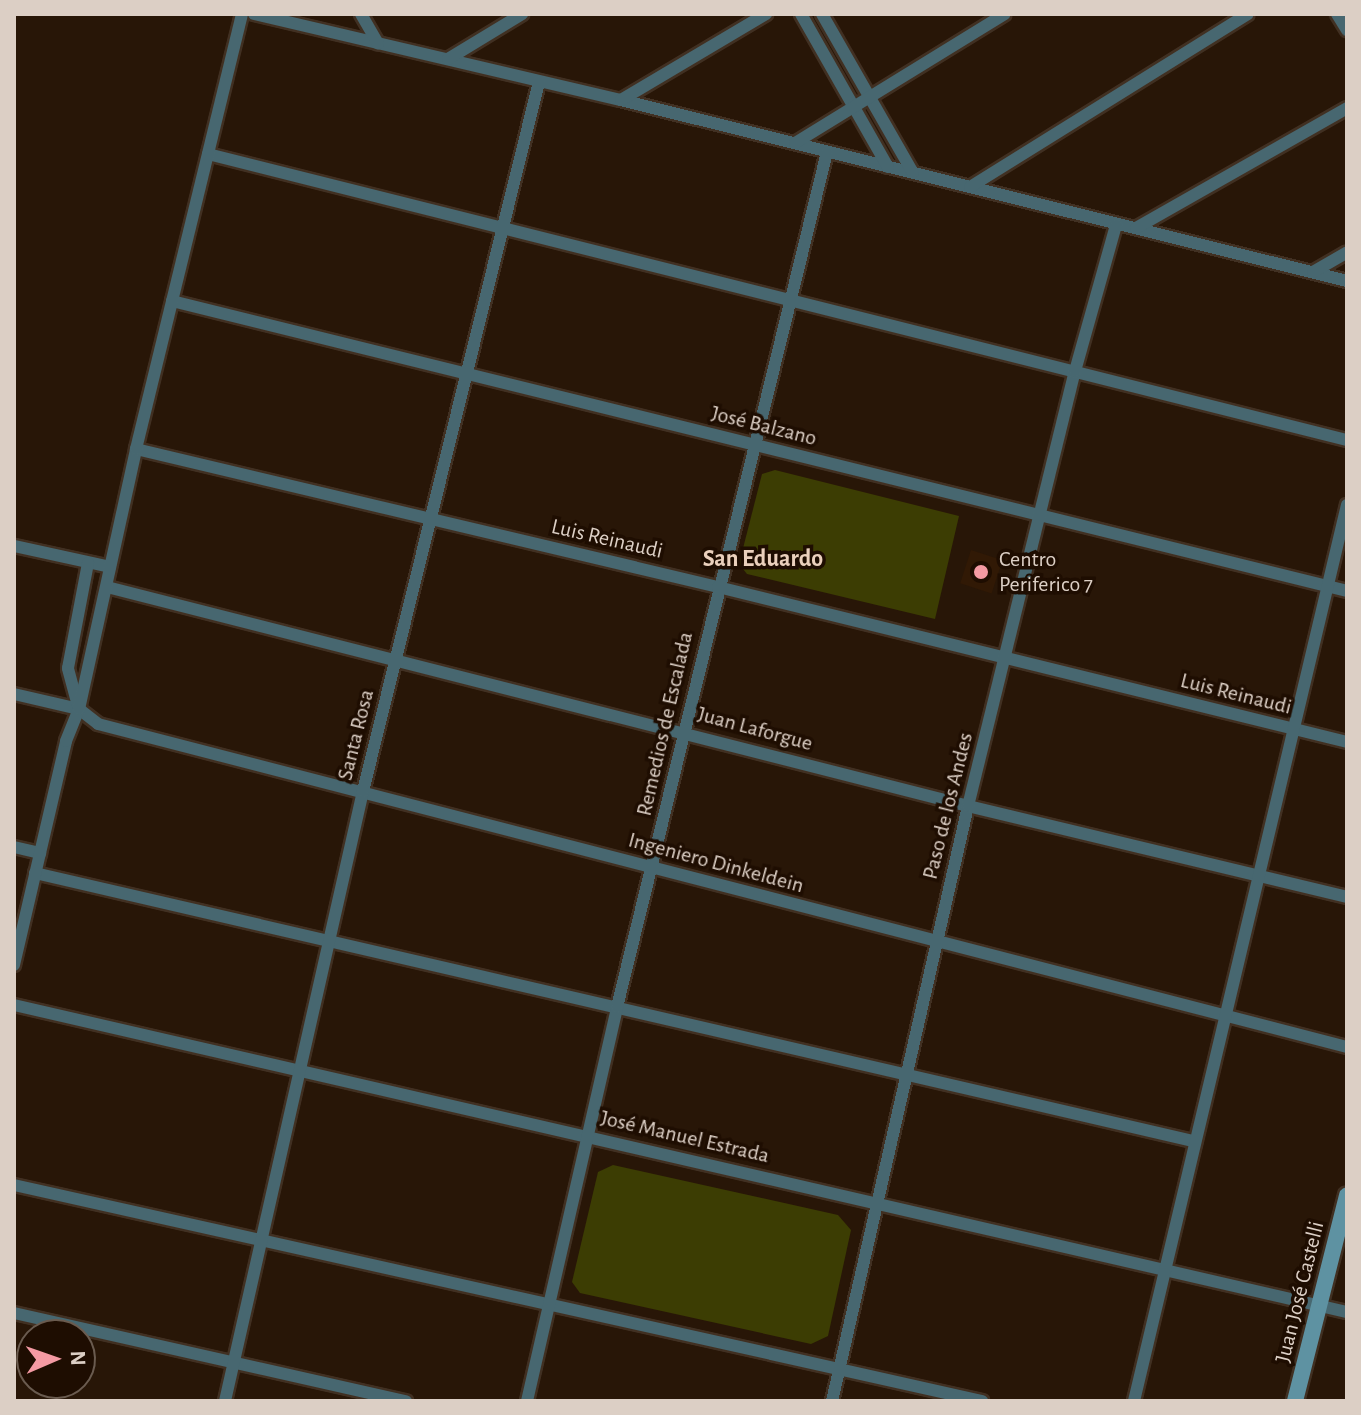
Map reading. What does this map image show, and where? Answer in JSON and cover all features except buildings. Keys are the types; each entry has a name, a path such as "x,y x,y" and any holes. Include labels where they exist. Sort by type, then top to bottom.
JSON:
{"main road":[{"name":"Juan José Castelli","path":"1295,1401 1347,1195"}],"street":[{"path":"14,965 66,741 79,709 136,449 242,14"},
{"path":"254,14 621,100 1347,281"},
{"path":"361,14 378,43"},
{"path":"448,59 522,14"},
{"path":"621,100 766,14"},
{"path":"801,14 888,167"},
{"path":"822,14 913,173"},
{"path":"795,143 1005,14"},
{"path":"970,187 1248,14"},
{"path":"1337,14 1347,30"},
{"name":"Santa Rosa","path":"225,1401 363,791 539,82"},
{"path":"1136,228 1347,108"},
{"name":"Remedios de Escalada","path":"527,1401 617,1007 827,152"},
{"path":"208,154 1347,440"},
{"name":"Paso de los Andes","path":"832,1401 968,806 1075,371 1116,225"},
{"path":"1313,272 1347,252"},
{"name":"José Balzano","path":"172,301 1347,591"},
{"name":"Luis Reinaudi","path":"136,449 718,587 1347,742"},
{"path":"1134,1401 1223,1014 1347,505"},
{"path":"14,546 110,567"},
{"path":"79,709 68,668 88,563"},
{"name":"Juan Laforgue","path":"107,587 684,731 968,806 1347,897"},
{"name":"Ingeniero Dinkeldein","path":"14,694 79,709 98,724 1347,1047"},
{"path":"14,847 40,853"},
{"path":"35,873 1193,1141"},
{"name":"José Manuel Estrada","path":"14,1005 1163,1267 1347,1312"},
{"path":"14,1185 982,1401"},
{"path":"14,1313 406,1401"}],"shaded area":[{"path":"775,470 959,516 935,619 747,574 739,564 762,474"},
{"name":"Centro Periferico 7","path":"971,550 1002,560 992,593 960,583"},
{"path":"613,1165 838,1215 851,1230 828,1336 811,1344 580,1293 572,1282 598,1172"}],"place":[{"name":"Centro Periferico 7","path":"981,572"}],"district":[{"name":"San Eduardo","path":"763,560"}]}
